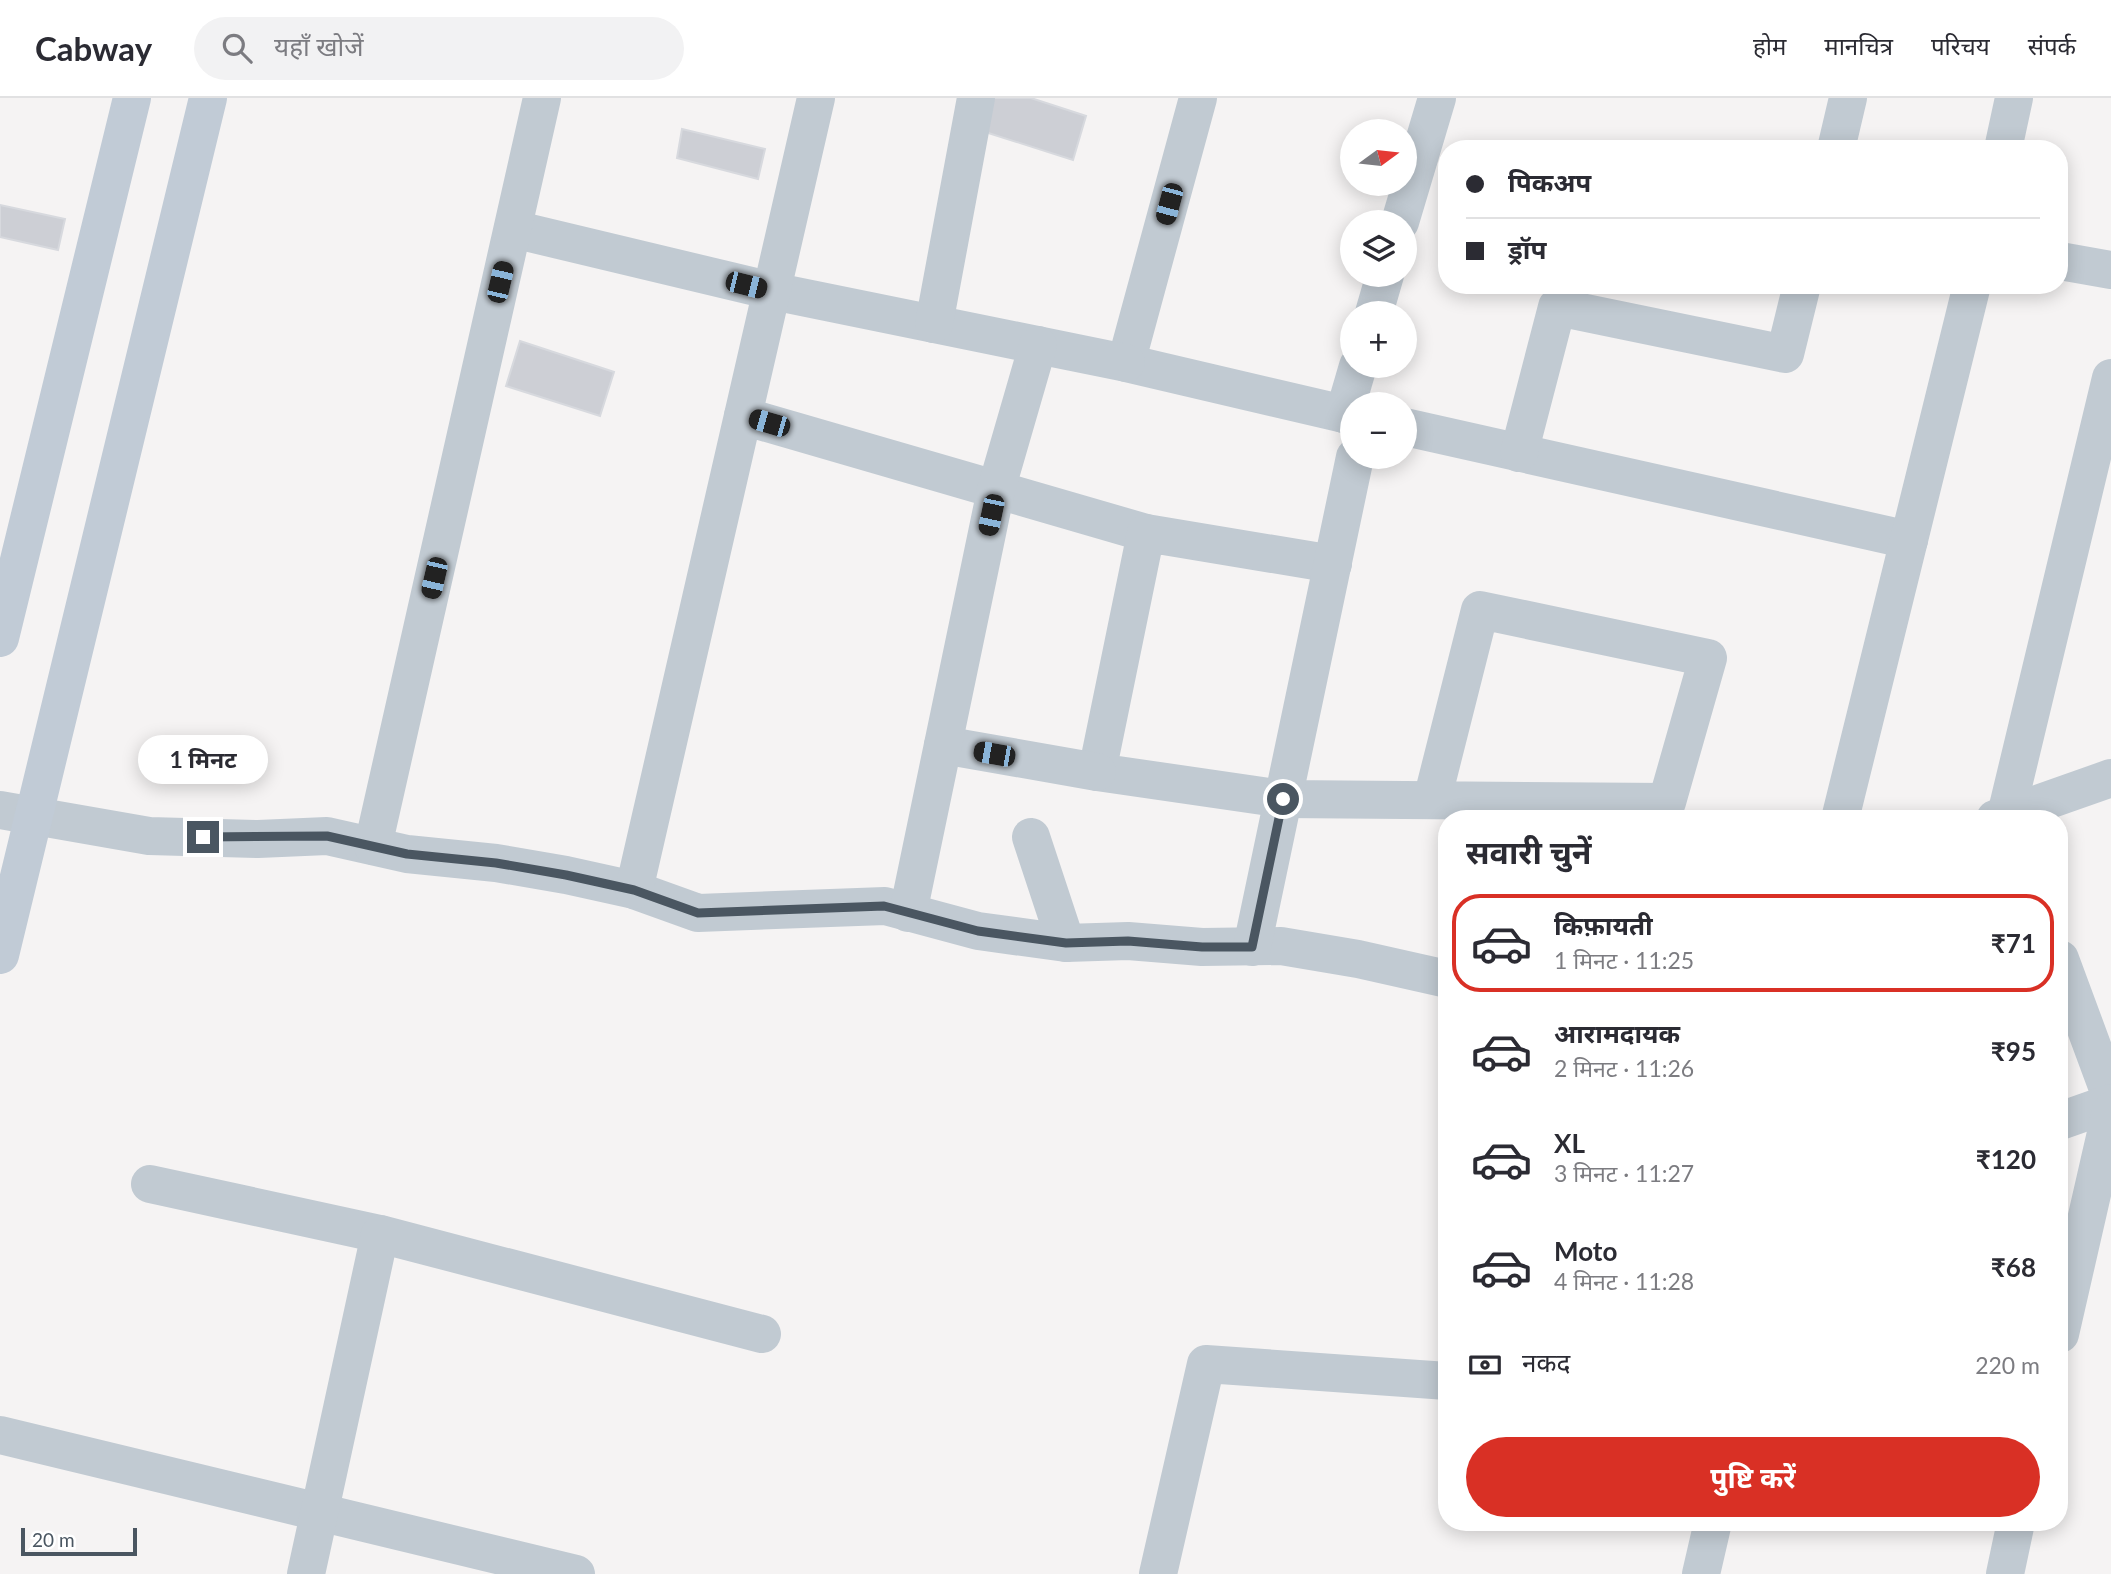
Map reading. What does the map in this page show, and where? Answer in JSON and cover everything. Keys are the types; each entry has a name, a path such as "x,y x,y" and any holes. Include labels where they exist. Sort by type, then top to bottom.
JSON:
{"street":[{"path":"0,638 132,98"},
{"path":"0,951 17,814 208,98"},
{"path":"373,846 542,98"},
{"path":"634,890 816,98"},
{"path":"934,324 976,98"},
{"path":"1126,363 1198,98"},
{"path":"1404,210 1437,98"},
{"path":"1838,140 1848,98"},
{"path":"2005,140 2014,98"},
{"path":"513,229 772,291 1126,363 1340,413"},
{"path":"2068,262 2111,270"},
{"path":"1519,453 1557,307 1785,354 1800,294"},
{"path":"1842,810 1970,294"},
{"path":"908,913 996,489 1038,345"},
{"path":"2005,810 2111,378"},
{"path":"743,416 1146,533 1333,564"},
{"path":"1417,430 1909,540"},
{"path":"1252,947 1353,469"},
{"path":"1097,772 1146,533"},
{"path":"943,745 1097,772 1283,799 1667,802 1708,658 1480,610 1432,800"},
{"path":"2025,810 2111,778"},
{"path":"17,814 149,836 258,839 327,836 407,854 508,865 634,890 698,913 884,906 978,931 1066,943 1128,941 1202,947 1281,946 1358,959 1438,977"},
{"path":"1031,837 1066,943"},
{"path":"2068,981 2111,1097"},
{"path":"2068,1118 2111,1103"},
{"path":"2068,1299 2111,1111"},
{"path":"150,1184 380,1234 762,1334"},
{"path":"306,1574 380,1234"},
{"path":"1157,1574 1206,1364 1438,1380"},
{"path":"0,1434 576,1574"},
{"path":"1701,1574 1711,1531"},
{"path":"2005,1574 2015,1531"}],"building":[{"path":"989,98 1031,98 1086,116 1073,160 979,130"},
{"path":"682,129 765,149 758,179 677,158"},
{"path":"0,205 65,219 58,250 0,237"},
{"path":"520,341 614,372 600,416 506,386"}],"route":[{"path":"203,837 258,839 327,836 407,854 496,863 566,875 634,890 698,913 884,906 978,931 1066,943 1128,941 1202,947 1252,947 1283,799"}]}
